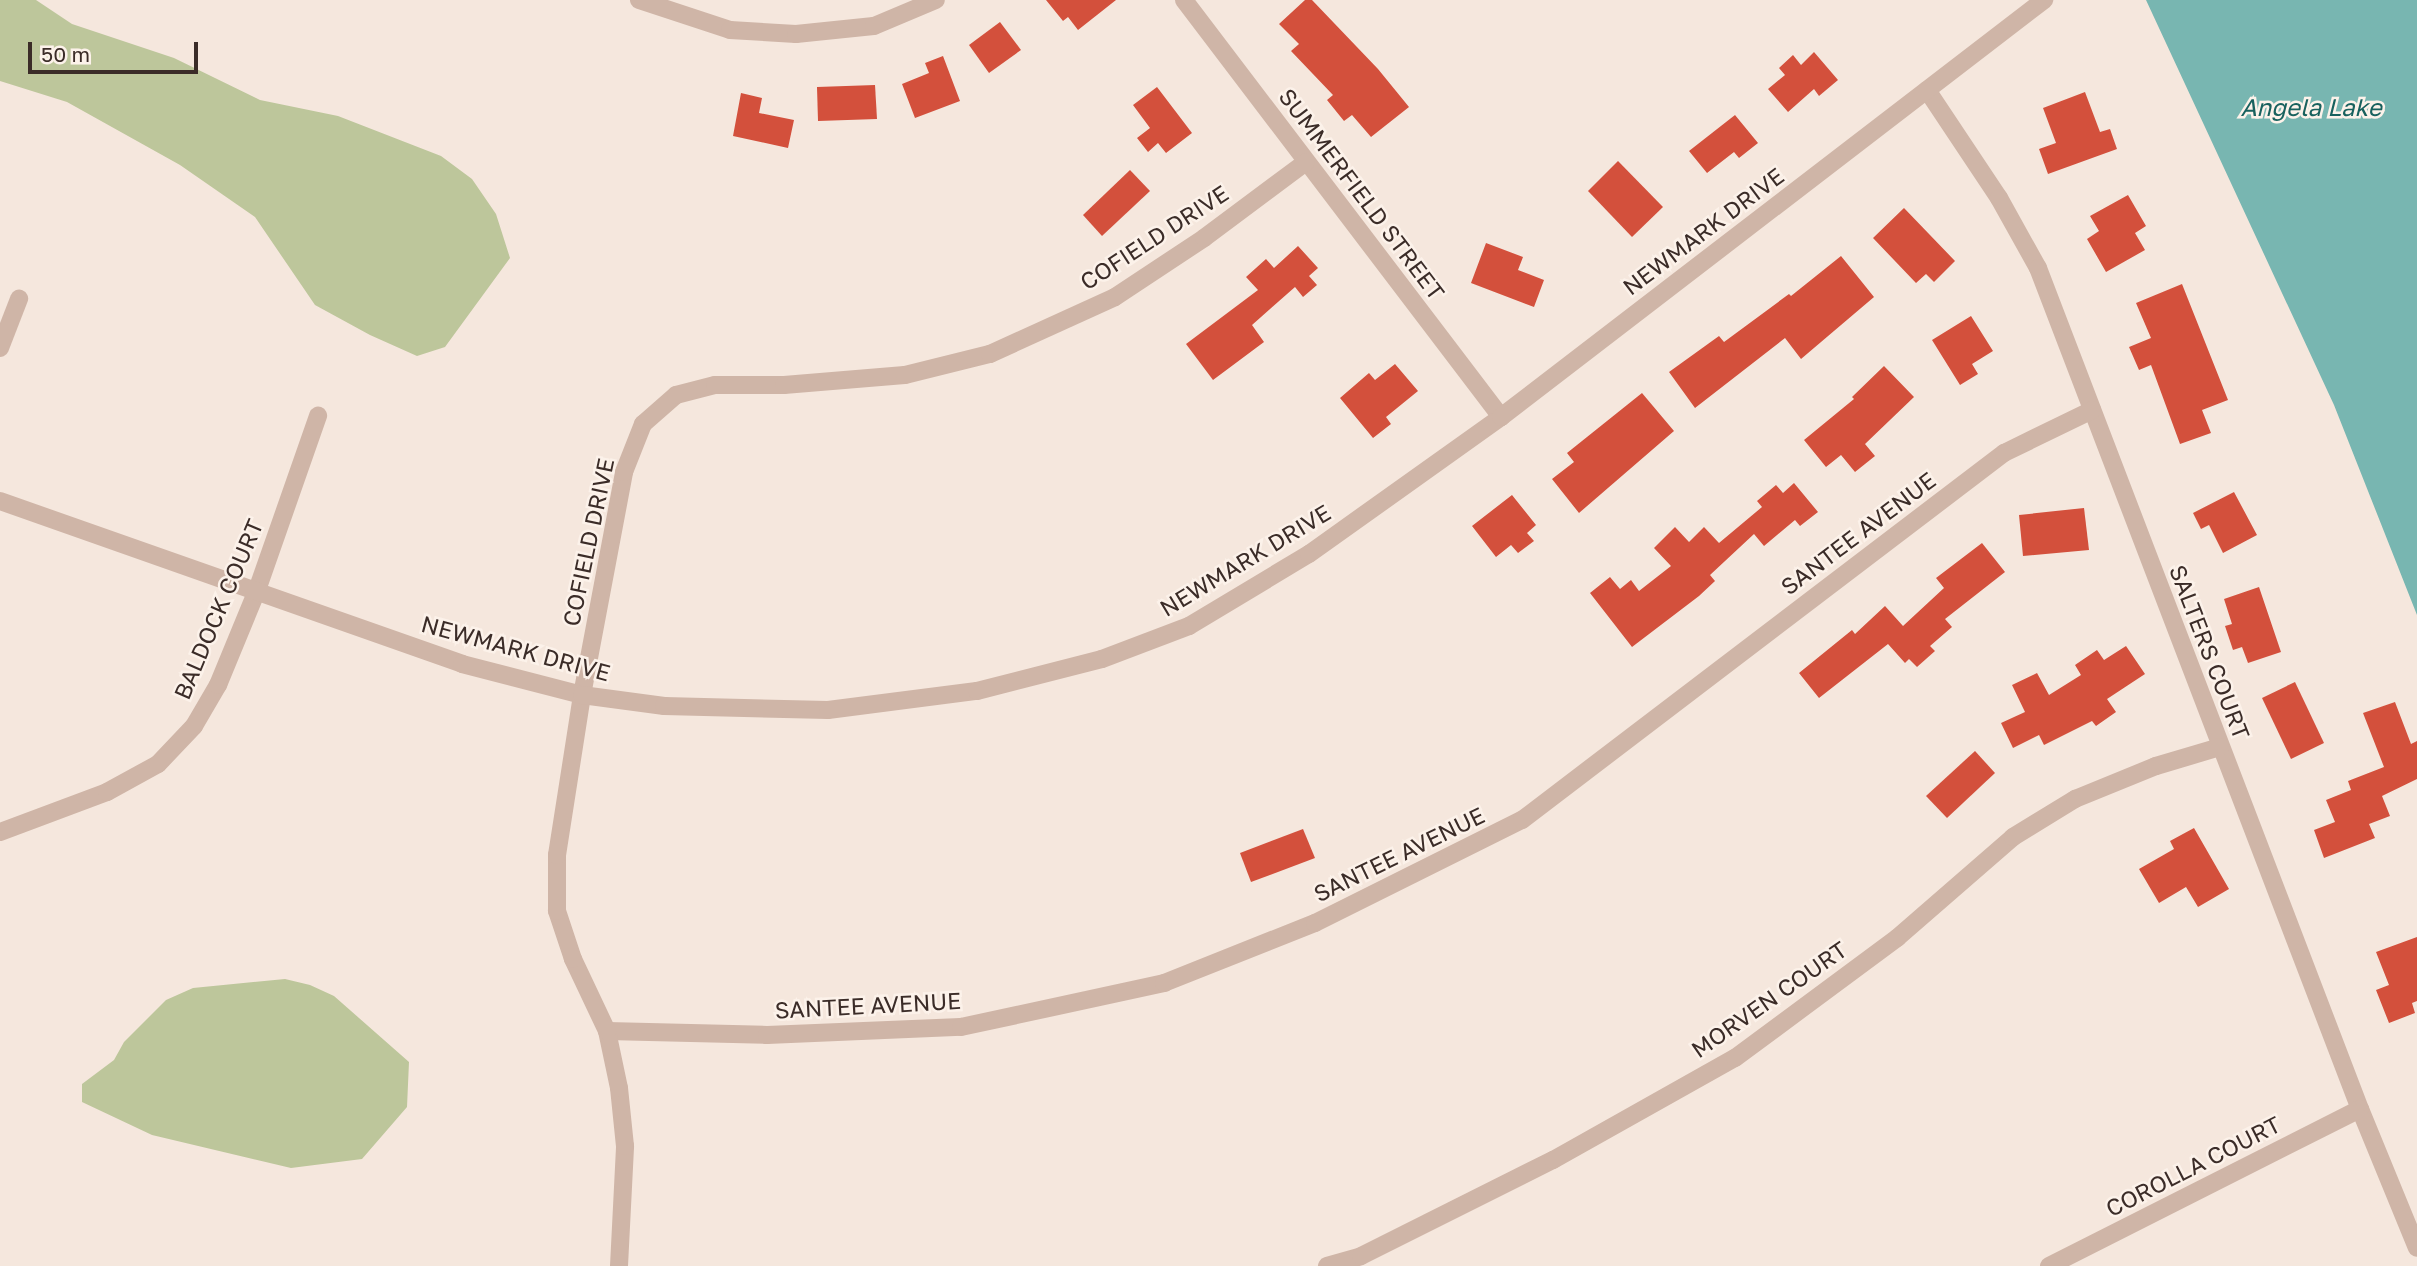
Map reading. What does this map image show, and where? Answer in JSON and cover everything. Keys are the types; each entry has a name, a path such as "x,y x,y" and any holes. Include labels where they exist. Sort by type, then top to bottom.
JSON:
{"street":[{"path":"639,0 730,30 796,34 874,26 936,0"},
{"name":"SUMMERFIELD STREET","path":"1184,0 1500,417"},
{"name":"NEWMARK DRIVE","path":"0,501 462,664 582,695 664,706 828,710 977,691 1102,659 1189,626 1309,554 1500,417 2044,0"},
{"name":"SALTERS COURT","path":"1927,90 1999,198 2038,268 2220,747 2360,1109 2417,1248"},
{"name":"COFIELD DRIVE","path":"619,1266 625,1146 607,1031 573,960 557,911 557,855 582,695 624,472 643,424 676,395 715,384 784,385 905,375 990,354 1115,297 1204,238 1306,162"},
{"path":"0,348 19,299"},
{"name":"SANTEE AVENUE","path":"607,1031 767,1035 961,1027 1164,983 1315,923 1522,820 2004,453 2092,410"},
{"name":"BALDOCK COURT","path":"0,832 107,792 158,764 194,726 218,685 256,593 318,416"},
{"name":"MORVEN COURT","path":"1327,1266 1363,1261 1553,1160 1735,1058 1897,938 2013,837 2075,799 2156,766 2220,747"},
{"name":"COROLLA COURT","path":"2060,1264 2360,1109"}],"green space":[{"path":"0,0 36,0 72,24 174,58 260,100 338,116 441,156 472,179 496,214 510,258 445,347 417,356 370,335 315,305 255,217 180,165 67,102 0,81"},
{"path":"285,979 310,985 334,996 409,1062 407,1107 362,1159 291,1168 152,1135 82,1102 82,1084 114,1060 124,1042 166,1000 193,988"}],"water":[{"name":"Angela Lake","path":"2146,0 2417,0 2417,615 2334,405"}],"building":[{"path":"1046,0 1116,0 1078,30 1068,17 1063,21"},
{"path":"1305,0 1312,0 1378,69 1409,107 1371,137 1352,115 1344,121 1327,100 1333,95 1291,51 1299,44 1279,24"},
{"path":"1000,22 1021,50 989,73 969,45"},
{"path":"1814,52 1838,80 1819,96 1814,89 1788,112 1768,89 1785,75 1779,68 1793,55 1801,65"},
{"path":"943,56 960,101 915,118 902,84 929,73 925,63"},
{"path":"875,85 877,119 818,121 817,87"},
{"path":"1157,87 1192,133 1166,153 1158,143 1148,152 1137,138 1150,128 1133,105"},
{"path":"2085,92 2100,132 2110,129 2117,149 2048,174 2039,149 2056,143 2043,108"},
{"path":"741,93 762,98 759,113 794,120 788,148 733,136"},
{"path":"1735,115 1758,143 1739,158 1734,152 1707,173 1689,151"},
{"path":"1618,161 1663,207 1632,237 1588,191"},
{"path":"1130,170 1150,191 1102,236 1083,215"},
{"path":"2128,195 2146,226 2135,233 2145,250 2106,272 2087,239 2099,231 2090,216"},
{"path":"1904,208 1955,261 1934,282 1926,274 1916,283 1873,238"},
{"path":"1486,243 1523,257 1518,270 1544,280 1534,307 1471,283"},
{"path":"1298,246 1318,268 1309,276 1317,285 1303,297 1295,287 1252,325 1264,342 1213,380 1186,344 1258,290 1246,277 1266,259 1274,268"},
{"path":"1841,256 1874,297 1801,359 1785,338 1695,408 1669,372 1719,336 1724,342 1789,294 1791,296"},
{"path":"2182,284 2228,400 2202,410 2211,433 2180,444 2151,365 2139,370 2129,347 2151,338 2136,303"},
{"path":"1971,316 1993,351 1972,364 1978,374 1960,385 1932,340"},
{"path":"1395,364 1418,391 1386,417 1391,424 1373,438 1340,398 1369,373 1375,380"},
{"path":"1884,366 1914,397 1865,444 1875,456 1855,472 1841,455 1826,467 1804,440 1854,399 1852,397"},
{"path":"1642,393 1674,431 1579,513 1552,479 1574,462 1567,453"},
{"path":"1794,483 1818,512 1800,526 1795,520 1764,546 1754,534 1710,575 1715,581 1699,596 1632,647 1590,593 1610,577 1620,589 1631,580 1639,591 1671,566 1654,548 1675,527 1689,542 1704,527 1719,543 1762,507 1757,501 1776,485 1783,493"},
{"path":"2234,492 2257,535 2223,553 2209,525 2201,529 2193,513"},
{"path":"1512,495 1536,525 1527,533 1534,541 1518,553 1511,545 1496,557 1472,526"},
{"path":"2084,508 2089,550 2023,556 2019,515"},
{"path":"1982,543 2005,572 1945,619 1952,627 1930,646 1935,651 1917,667 1909,659 1905,663 1888,644 1819,698 1799,673 1852,630 1855,634 1885,606 1903,626 1944,588 1936,578"},
{"path":"2259,587 2281,652 2248,663 2242,647 2233,650 2225,626 2232,624 2224,599"},
{"path":"2126,646 2145,674 2107,699 2116,712 2096,726 2092,721 2044,745 2039,735 2013,748 2001,723 2025,712 2012,685 2037,673 2049,695 2081,675 2075,665 2097,650 2104,660"},
{"path":"2295,682 2324,743 2291,759 2262,698"},
{"path":"2395,702 2411,744 2417,741 2417,779 2382,796 2390,816 2369,824 2375,838 2324,858 2314,830 2335,822 2326,800 2351,790 2348,781 2384,767 2363,713"},
{"path":"1975,751 1995,773 1947,818 1926,796"},
{"path":"2194,828 2229,889 2198,907 2186,887 2159,903 2139,869 2174,849 2170,841"},
{"path":"1303,829 1315,858 1251,882 1240,853"},
{"path":"2417,937 2417,1001 2412,1003 2415,1013 2389,1023 2376,990 2389,985 2376,952"}]}
